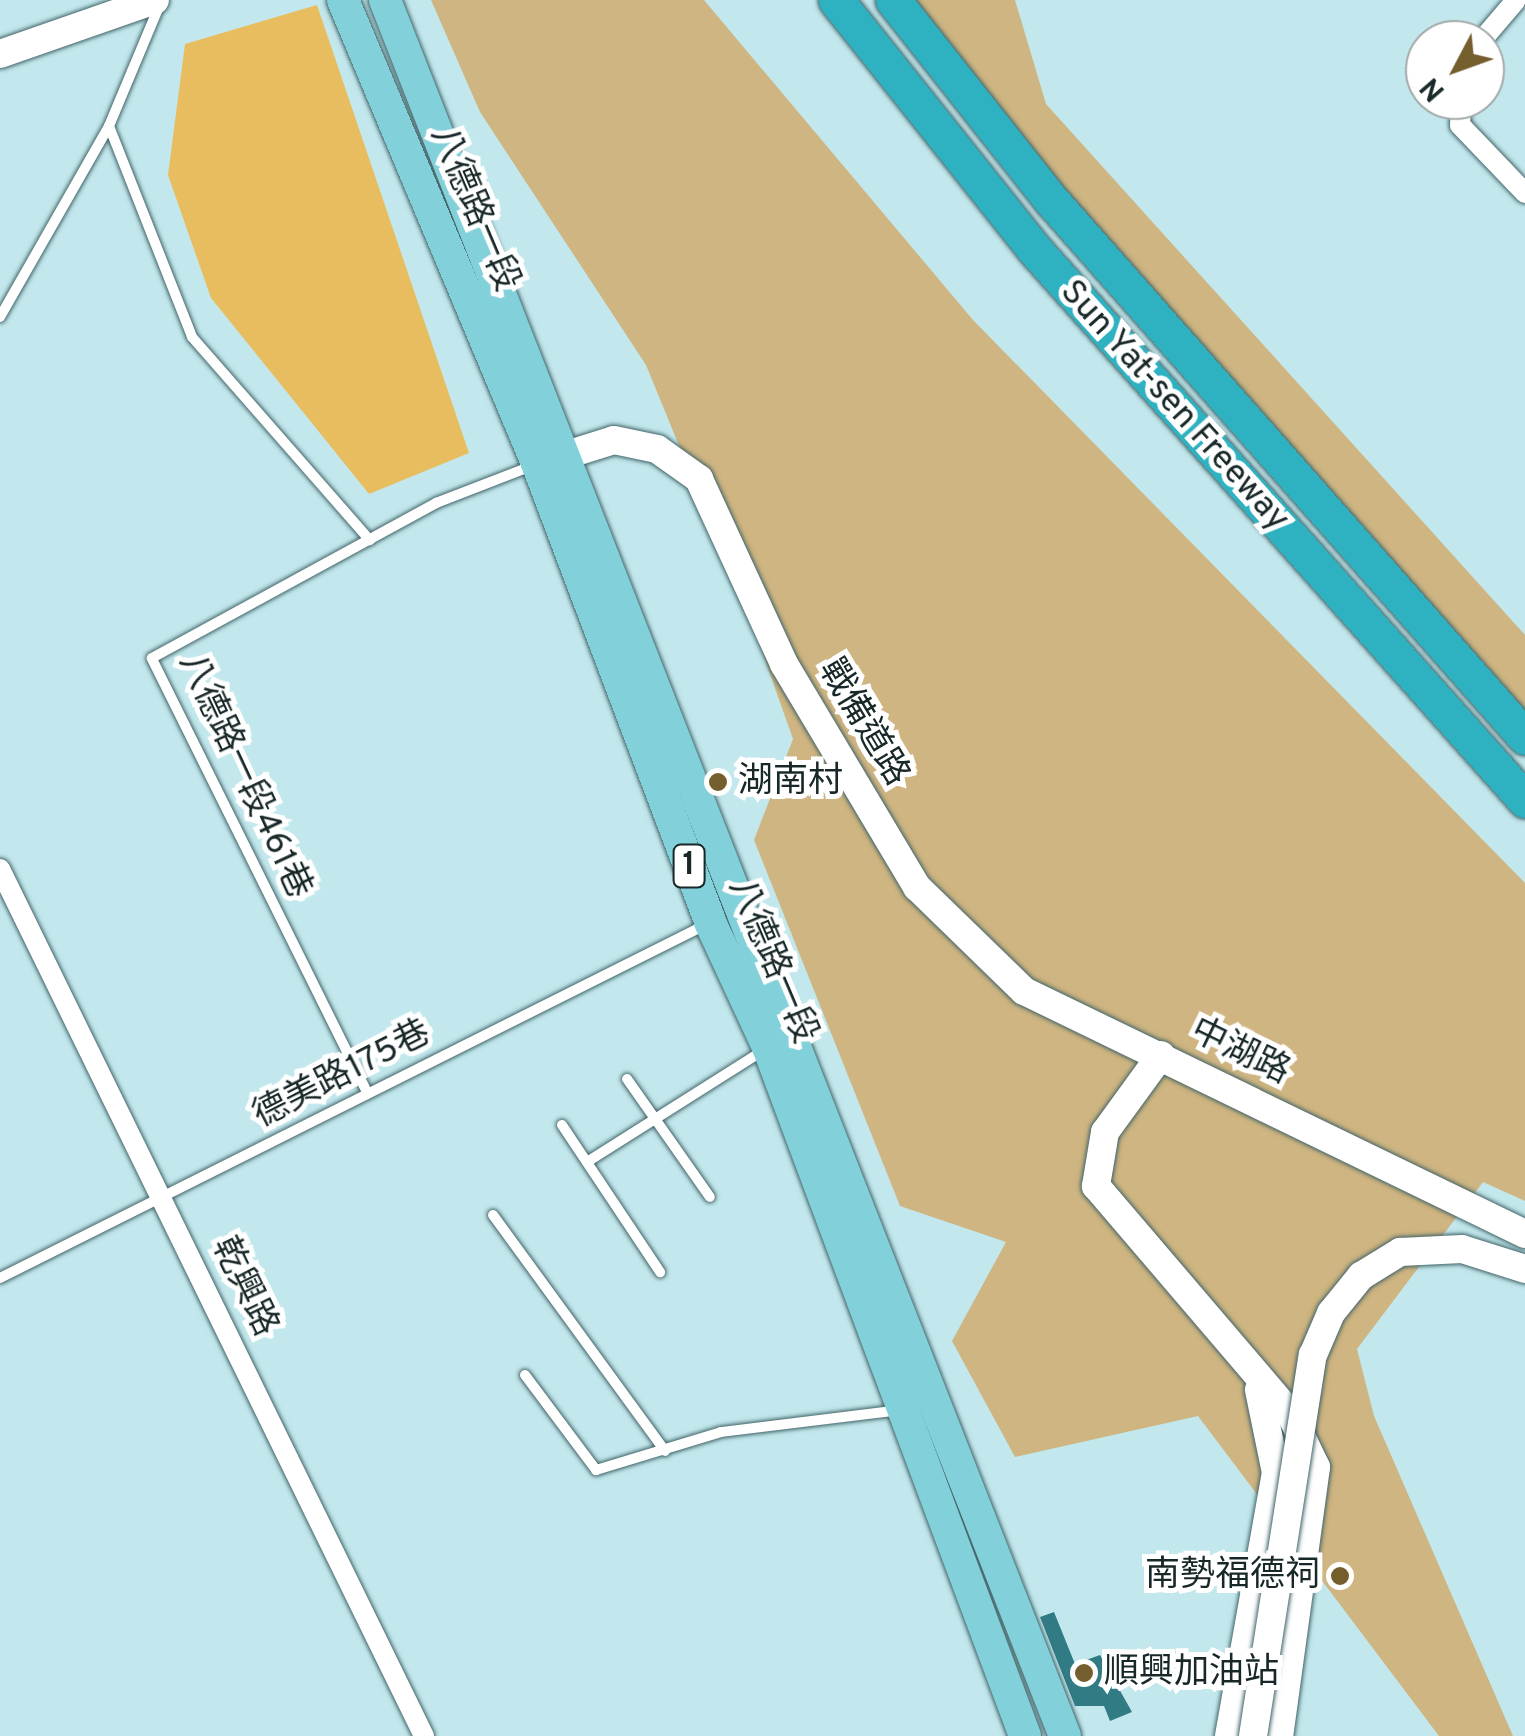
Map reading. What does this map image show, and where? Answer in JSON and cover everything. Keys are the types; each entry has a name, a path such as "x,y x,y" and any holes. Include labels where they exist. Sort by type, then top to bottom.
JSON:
{"highway":[{"name":"Sun Yat-sen Freeway","path":"836,0 1035,250 1525,800"},
{"name":"Sun Yat-sen Freeway","path":"893,0 1052,201 1525,737"}],"main road":[{"name":"八德路一段","path":"343,0 551,460 1064,1736"},
{"name":"八德路一段","path":"385,0 551,460 710,922 781,1038 897,1411 1025,1736"}],"street":[{"path":"0,54 158,0"},
{"path":"1499,20 1516,0"},
{"path":"1460,120 1460,125 1525,193"},
{"name":"戰備道路","path":"551,460 614,440 657,450 699,479 784,664 916,886 1024,991 1161,1055"},
{"name":"乾興路","path":"0,868 165,1197 424,1736"},
{"name":"中湖路","path":"1252,1731 1306,1586 1316,1467 1290,1413 1096,1186 1106,1132 1161,1055 1525,1234"},
{"path":"1252,1731 1313,1355 1331,1314 1361,1276 1400,1252 1462,1248 1525,1270"},
{"name":"中湖路","path":"1247,1366 1276,1443 1252,1731"}],"lane":[{"path":"0,317 108,126 158,0"},
{"path":"108,126 192,337 370,540"},
{"name":"八德路一段461巷","path":"367,1092 152,658 370,540 551,460"},
{"name":"德美路175巷","path":"0,1278 710,922"},
{"path":"586,1162 781,1038"},
{"path":"627,1079 710,1197"},
{"path":"562,1125 660,1272"},
{"path":"493,1215 665,1451"},
{"path":"525,1375 596,1470 721,1432 897,1411 930,1402"},
{"path":"1262,1578 1306,1586"}],"shaded area":[{"path":"431,0 704,0 973,320 1525,883 1525,1201 1483,1182 1357,1349 1374,1416 1513,1736 1439,1736 1198,1416 1015,1457 952,1341 1006,1242 900,1206 754,840 793,739 754,629 646,365 480,112"},
{"path":"911,0 1015,0 1046,104 1525,635 1525,713 1006,124"},
{"path":"317,5 469,453 369,494 211,298 168,175 185,44"}],"building":[{"name":"順興加油站","path":"1054,1612 1075,1664 1100,1655 1132,1712 1110,1721 1104,1706 1075,1706 1040,1617"}],"place":[{"name":"湖南村","path":"718,782"},
{"name":"南勢福德祠","path":"1340,1576"},
{"name":"順興加油站","path":"1084,1673"}]}
